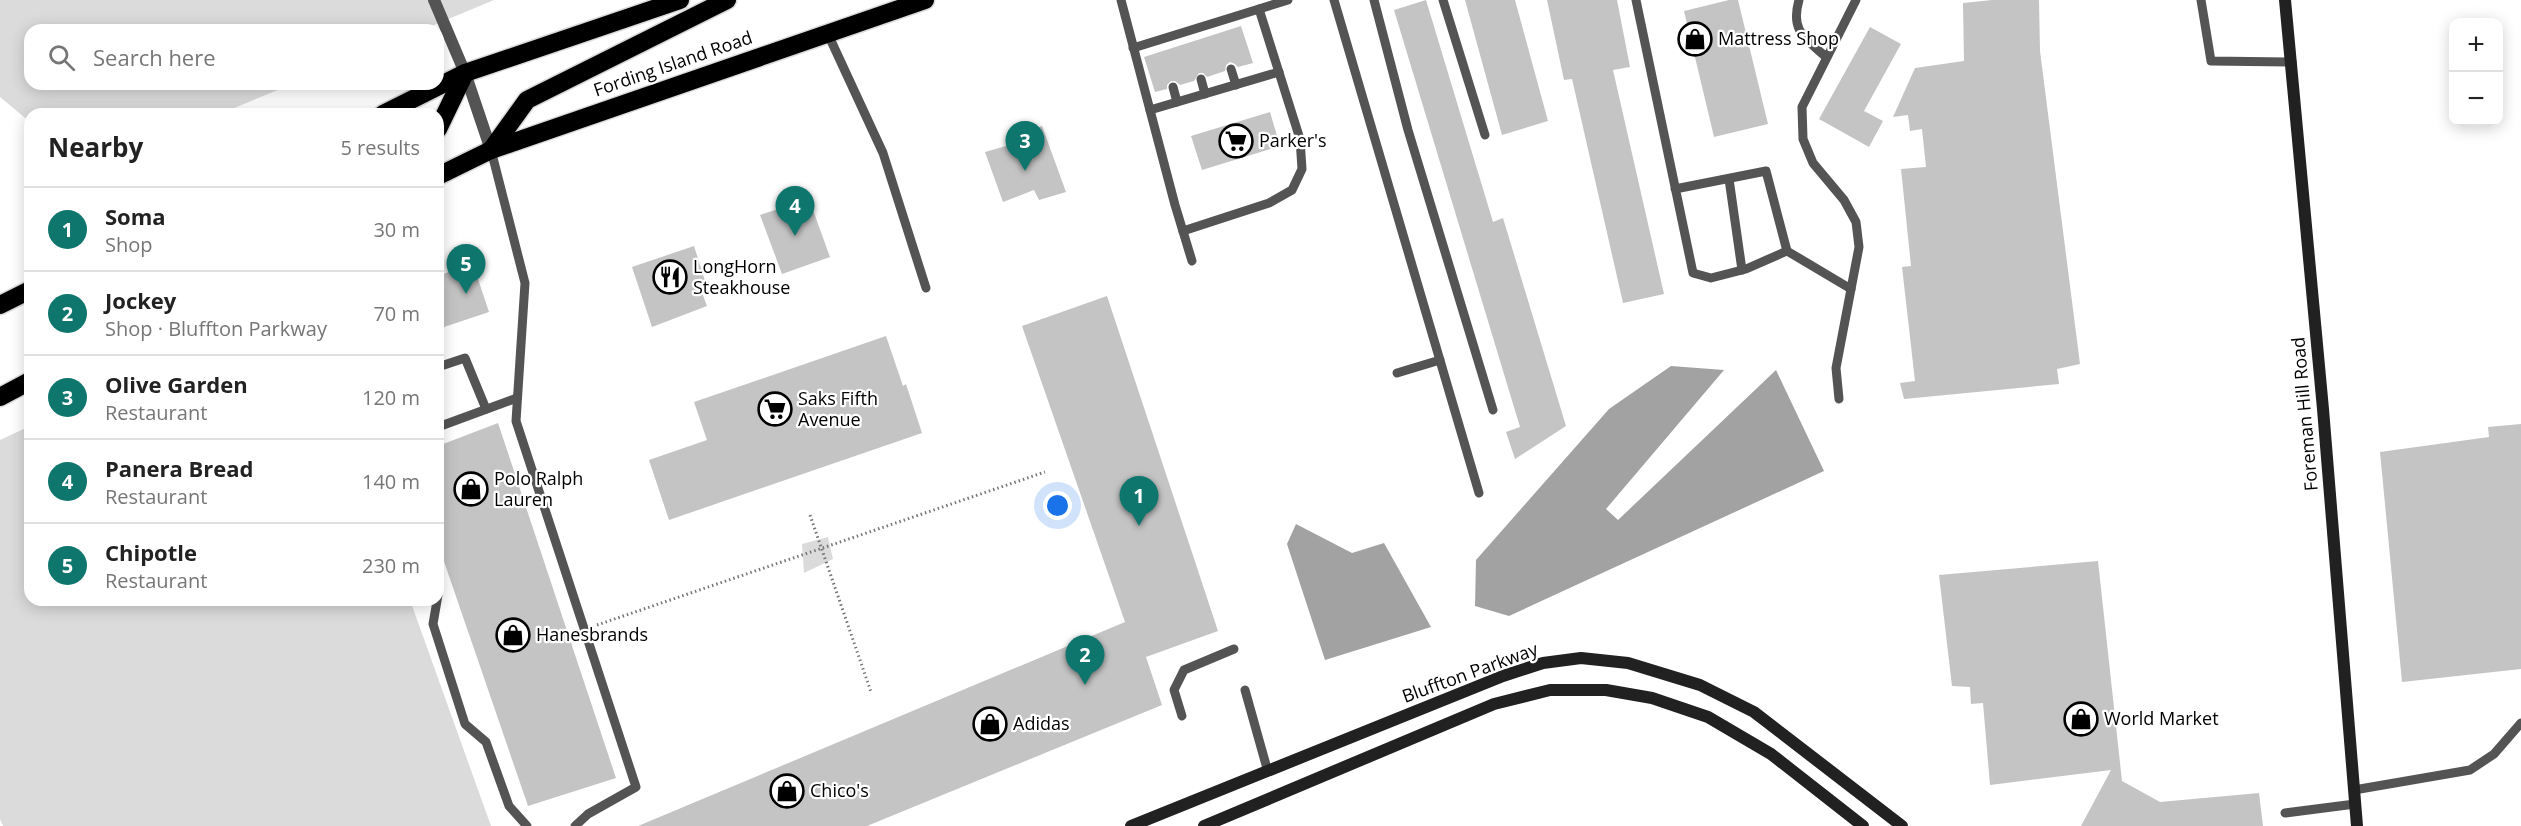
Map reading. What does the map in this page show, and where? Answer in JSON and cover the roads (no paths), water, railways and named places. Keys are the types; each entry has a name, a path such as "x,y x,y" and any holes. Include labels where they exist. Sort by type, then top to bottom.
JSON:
{"highway":[{"path":"444,84 465,74 680,0"},
{"path":"490,150 527,100 727,0"},
{"name":"Fording Island Road","path":"444,173 490,150 826,32 925,0"},
{"path":"444,117 465,74"},
{"path":"395,108 432,90"},
{"path":"0,305 24,293"},
{"path":"0,397 24,384"}],"main road":[{"name":"Foreman Hill Road","path":"2285,0 2357,826"},
{"name":"Bluffton Parkway","path":"1131,826 1503,676 1543,663 1581,658 1628,663 1700,685 1754,712 1902,826"},
{"name":"Bluffton Parkway","path":"1204,826 1494,704 1550,690 1606,690 1652,698 1708,717 1771,754 1863,826"}],"street":[{"path":"434,0 465,74 490,150"}],"lane":[{"path":"1133,48 1288,0"},
{"path":"1334,0 1479,493"},
{"path":"1374,0 1407,130 1494,410"},
{"path":"1443,0 1485,135"},
{"path":"1636,0 1693,273 1711,278 1742,270 1787,251"},
{"path":"1799,0 1794,16 1800,35 1827,57"},
{"path":"1839,399 1836,368 1859,247 1856,222 1844,200 1813,163 1803,139 1802,106 1856,0"},
{"path":"2201,0 2211,61 2292,62"},
{"path":"1120,1 1192,261"},
{"path":"1183,231 1269,203 1292,190 1302,169 1300,139 1259,9"},
{"path":"1216,22 1220,33"},
{"path":"826,32 883,153 926,288"},
{"path":"1187,32 1190,42"},
{"path":"1158,40 1161,51"},
{"path":"1231,69 1236,85"},
{"path":"1150,110 1279,72"},
{"path":"1201,79 1205,94"},
{"path":"1173,87 1177,102"},
{"path":"490,150 525,283 516,421 636,787 588,814 575,826"},
{"path":"1676,189 1766,171 1787,251 1851,289"},
{"path":"1729,179 1742,270"},
{"path":"444,365 465,358 486,409"},
{"path":"1397,373 1440,360"},
{"path":"444,424 517,398"},
{"path":"436,606 433,624 465,724 486,742 509,807 527,826"},
{"path":"1182,716 1174,690 1184,670 1234,649"},
{"path":"1245,690 1268,772"},
{"path":"2354,790 2470,770 2494,754 2521,723"},
{"path":"2285,813 2355,804"}],"place":[{"name":"Mattress Shop","path":"1695,39"},
{"name":"Parker's","path":"1236,141"},
{"name":"Olive Garden","path":"1025,171"},
{"name":"Panera Bread","path":"795,236"},
{"name":"LongHorn Steakhouse","path":"670,277"},
{"name":"Chipotle","path":"466,294"},
{"name":"Saks Fifth Avenue","path":"775,409"},
{"name":"Polo Ralph Lauren","path":"471,489"},
{"name":"Soma","path":"1139,526"},
{"name":"Hanesbrands","path":"513,635"},
{"name":"Jockey","path":"1085,685"},
{"name":"World Market","path":"2081,719"},
{"name":"Adidas","path":"990,724"},
{"name":"Chico's","path":"787,791"}]}
